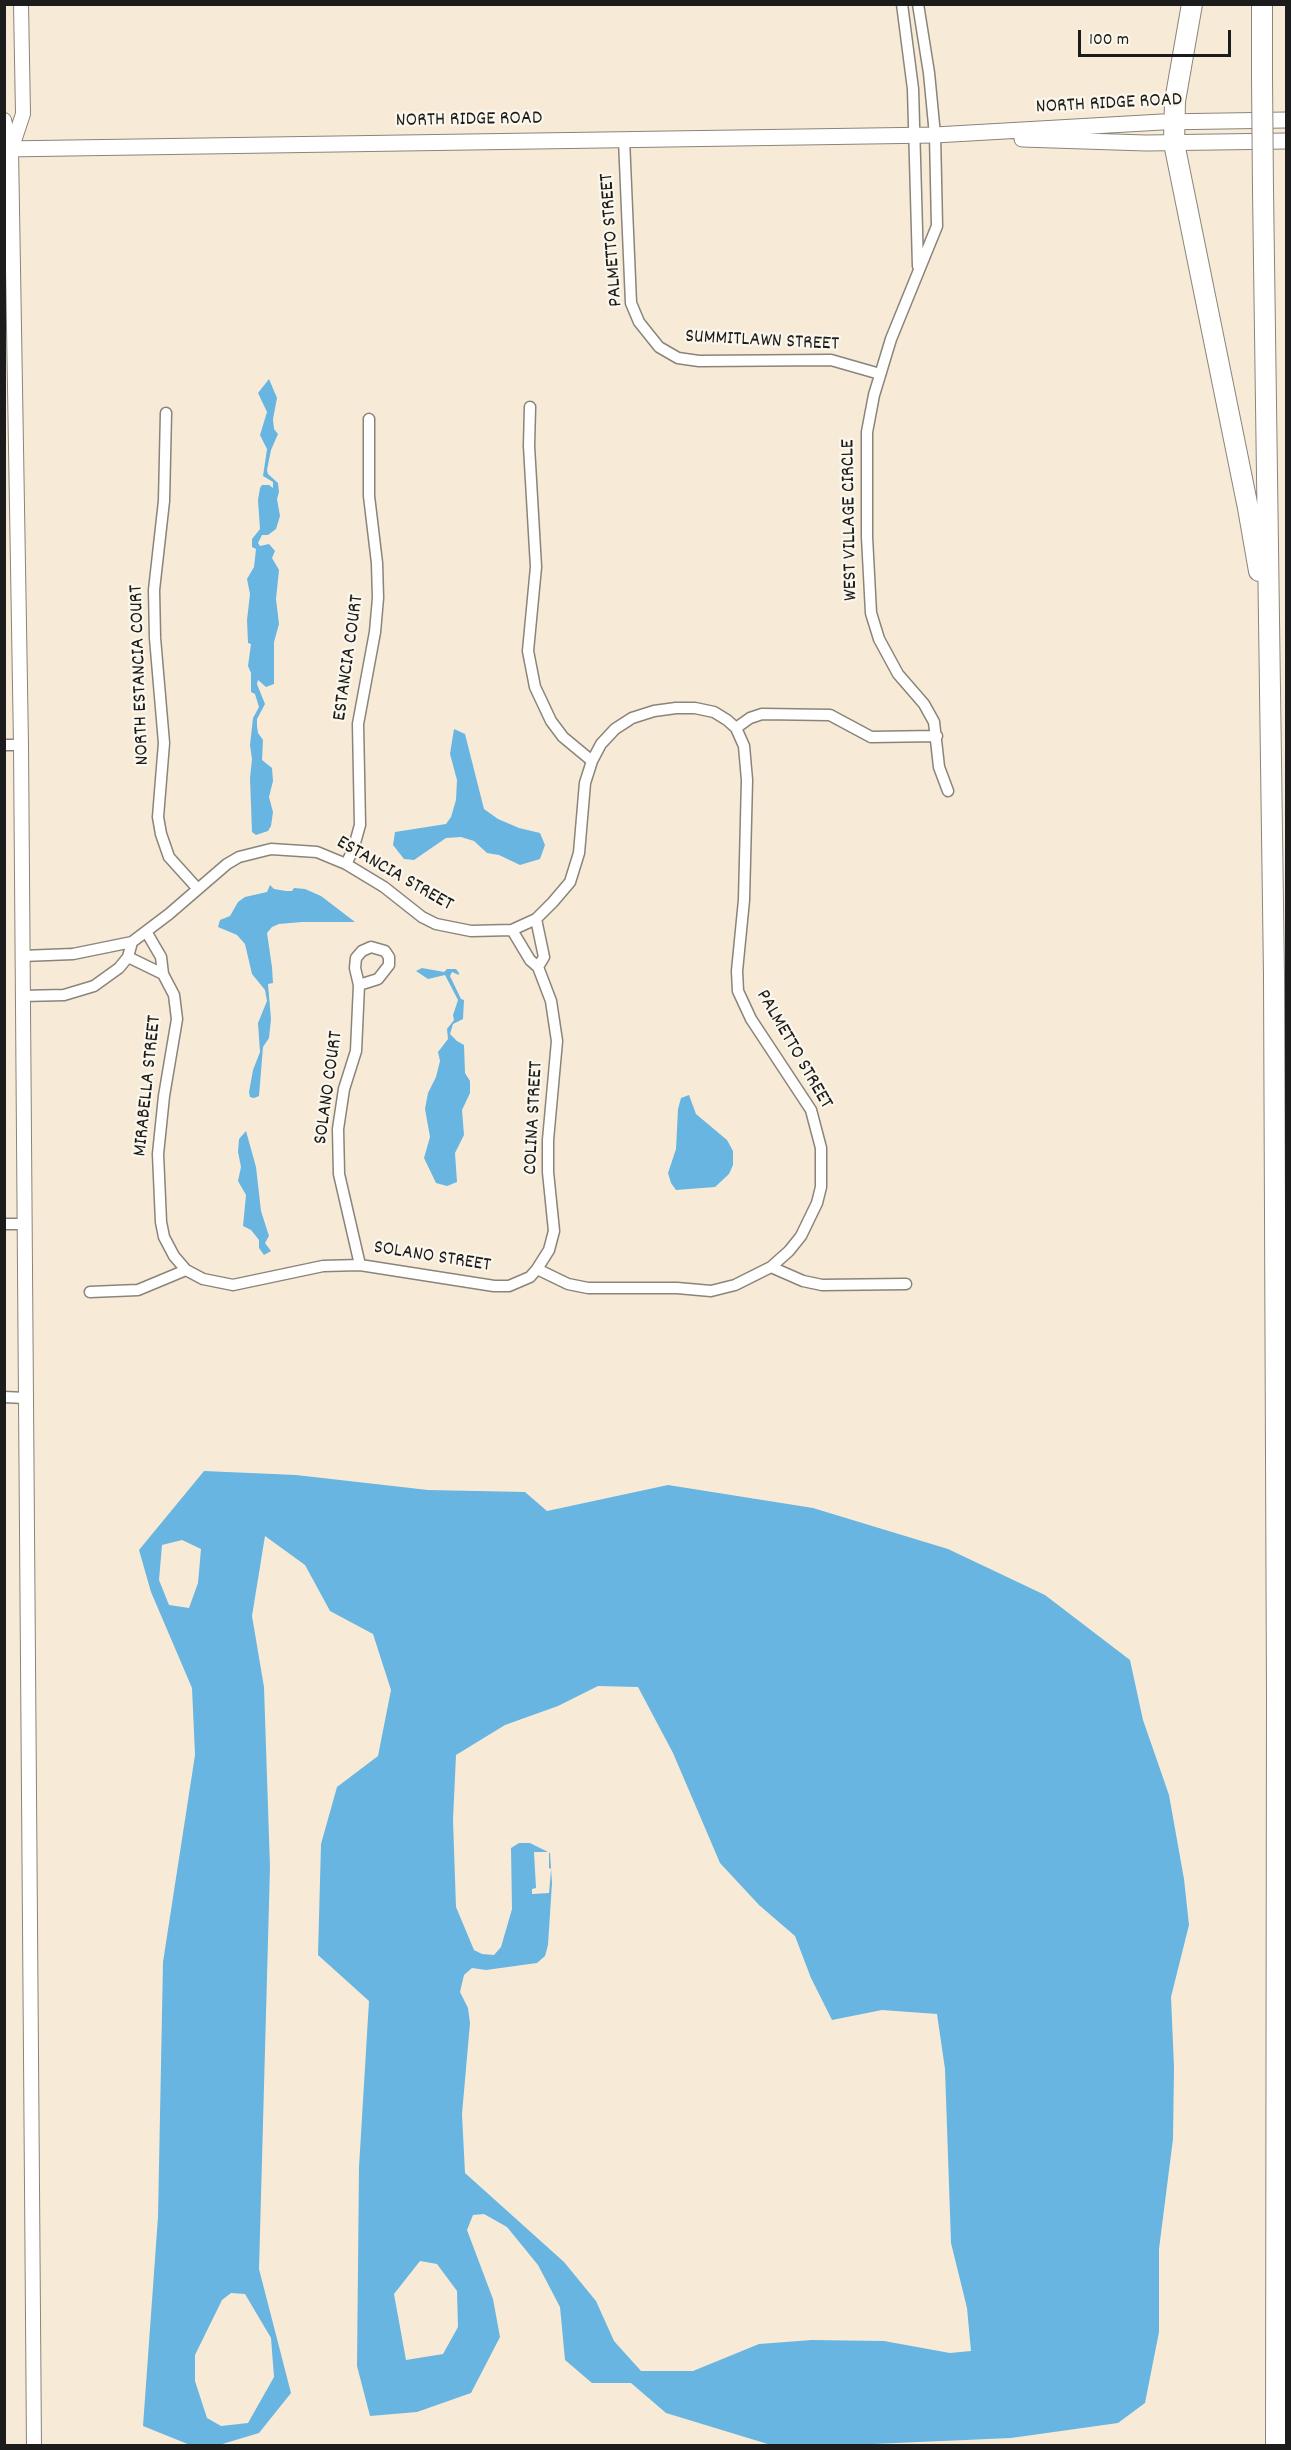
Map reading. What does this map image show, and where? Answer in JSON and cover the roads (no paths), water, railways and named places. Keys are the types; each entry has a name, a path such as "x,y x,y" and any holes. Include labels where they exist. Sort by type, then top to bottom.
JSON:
{"highway":[{"path":"1192,4 1174,101 1174,143 1254,542 1265,618 1271,714"},
{"path":"1262,4 1271,714 1276,1670 1276,2445"}],"main road":[{"name":"NORTH RIDGE ROAD","path":"8,149 913,136 1173,122 1287,120"},
{"name":"NORTH RIDGE ROAD","path":"935,135 1174,143 1287,141"}],"street":[{"path":"8,149 23,114 21,4"},
{"name":"WEST VILLAGE CIRCLE","path":"902,4 911,72 918,272"},
{"name":"WEST VILLAGE CIRCLE","path":"918,4 929,73 935,135 937,226 891,339 880,374 867,432 867,537 871,613 885,652 898,674 924,704 934,722 939,767 948,791"},
{"path":"4,120 8,149 21,745 24,1224 27,1294 25,1398 33,2445"},
{"name":"PALMETTO STREET","path":"624,140 631,303 639,322 649,334"},
{"name":"SUMMITLAWN STREET","path":"649,334 659,346 678,358 699,361 831,360 880,374"},
{"path":"530,407 529,446 536,567 528,651 535,687 551,721 563,737 592,761"},
{"name":"NORTH ESTANCIA COURT","path":"166,413 164,501 154,590 155,638 164,743 158,817 169,858 197,888"},
{"name":"ESTANCIA COURT","path":"346,864 353,850 360,825 358,724 375,632 378,598 369,496 369,419"},
{"name":"ESTANCIA STREET","path":"22,956 73,954 132,942 147,933 227,864 240,857 271,849 310,851 346,864 384,887 422,917 436,924 471,931 513,930 536,919 570,882 579,853 585,783 592,761 601,744 615,729 632,718 654,711 695,708 714,712 736,728"},
{"path":"736,728 750,718 762,714 830,715 871,737 937,736"},
{"name":"PALMETTO STREET","path":"736,728 744,746 747,780 744,900 737,971 738,991 751,1019 811,1110 821,1148 821,1187 810,1221 789,1251 771,1267"},
{"path":"4,745 21,745"},
{"name":"COLINA STREET","path":"536,919 544,957 538,967"},
{"name":"COLINA STREET","path":"513,930 530,960 538,967 551,1001 557,1041 548,1151 554,1231 549,1250 537,1269"},
{"name":"MIRABELLA STREET","path":"147,933 161,957 163,974 174,995 177,1019 160,1124 161,1222 164,1237 174,1256 186,1270"},
{"path":"22,996 64,995 94,986 115,972 128,957 132,942"},
{"path":"128,957 163,974"},
{"name":"SOLANO COURT","path":"359,985 356,1051 344,1089 338,1129 338,1159 339,1174 360,1264"},
{"path":"4,1224 24,1224"},
{"name":"SOLANO STREET","path":"186,1270 203,1279 233,1285 323,1266 360,1264 494,1286 509,1286 530,1277 537,1269"},
{"path":"537,1269 568,1284 588,1288 677,1288 711,1291 735,1285 771,1267 803,1281 822,1286 906,1284"},
{"path":"90,1292 138,1290 186,1270"},
{"path":"4,1397 25,1398"}],"water":[{"path":"269,379 277,398 273,419 274,429 278,434 271,450 267,470 268,474 278,483 277,499 280,516 276,529 268,535 262,535 258,543 260,546 269,544 275,551 272,558 279,570 276,599 279,624 274,642 274,684 266,687 258,680 257,684 265,704 257,719 257,726 258,733 263,740 262,760 272,768 273,781 269,797 273,812 268,831 256,835 252,832 250,745 253,718 259,707 255,694 251,692 251,673 248,666 251,644 248,643 247,620 250,594 247,579 254,567 256,549 252,547 252,539 260,529 258,500 260,488 262,485 269,485 273,488 273,482 263,476 267,449 260,435 267,412 258,393"},
{"path":"454,729 465,734 484,809 498,819 519,828 540,833 545,845 540,859 520,865 499,855 487,853 474,841 461,837 446,838 414,860 404,859 393,845 395,832 446,824 451,817 456,800 457,780 450,754"},
{"path":"270,885 274,889 286,891 292,891 294,888 305,889 321,896 355,922 279,924 267,933 273,983 268,984 271,1019 269,1038 263,1047 259,1096 254,1098 250,1097 249,1092 253,1070 260,1052 258,1023 267,1001 265,990 252,974 245,944 237,935 218,927 220,920 230,916 238,902 245,897 267,892"},
{"path":"422,968 444,972 447,969 456,969 459,975 452,972 450,976 461,999 464,1000 463,1019 453,1024 450,1034 464,1045 465,1073 470,1081 470,1093 462,1110 464,1135 455,1153 457,1182 447,1186 436,1183 424,1158 430,1137 425,1109 428,1093 436,1077 440,1061 438,1052 448,1039 447,1029 454,1020 453,1015 458,1000 445,975 428,979 416,971"},
{"path":"689,1095 696,1114 727,1140 733,1151 733,1165 729,1174 715,1187 676,1190 668,1173 676,1149 678,1109 681,1098"},
{"path":"246,1131 256,1167 261,1211 269,1236 265,1243 271,1251 264,1255 259,1248 259,1240 251,1230 243,1226 246,1195 238,1181 241,1167 238,1152 239,1139"},
{"path":"204,1471 296,1475 428,1490 525,1492 547,1511 668,1485 813,1508 948,1549 1045,1595 1130,1660 1143,1720 1169,1795 1184,1879 1189,1925 1171,1997 1174,2067 1173,2139 1159,2249 1159,2332 1145,2403 1118,2423 1011,2438 850,2445 771,2445 666,2413 631,2383 592,2383 565,2360 560,2307 538,2265 507,2227 484,2214 473,2215 467,2230 493,2299 500,2337 471,2393 417,2412 370,2416 357,2366 359,2167 369,2001 318,1955 321,1844 337,1787 378,1756 391,1690 373,1634 330,1611 305,1565 265,1536 252,1616 264,1687 270,1867 259,2269 291,2393 259,2433 219,2445 190,2445 143,2426 158,2217 163,1962 195,1755 192,1688 151,1592 139,1550","holes":["182,1540 201,1549 198,1583 189,1608 169,1605 159,1580 162,1545","598,1686 638,1687 673,1753 720,1863 759,1905 795,1936 811,1978 832,2020 882,2010 937,2014 945,2069 951,2243 967,2308 971,2351 950,2353 884,2341 812,2340 759,2344 693,2371 641,2371 614,2341 596,2301 564,2262 465,2173 462,2114 470,2023 468,2008 460,1992 464,1975 472,1968 486,1970 537,1963 545,1956 548,1945 552,1883 550,1853 530,1843 519,1843 511,1848 512,1909 501,1947 494,1955 482,1954 474,1950 456,1907 453,1820 456,1755 505,1725 558,1706","420,2261 437,2264 457,2291 458,2327 443,2354 406,2360 394,2294","231,2293 245,2294 271,2338 274,2377 248,2423 221,2426 207,2418 195,2381 195,2355 222,2300"]}]}
